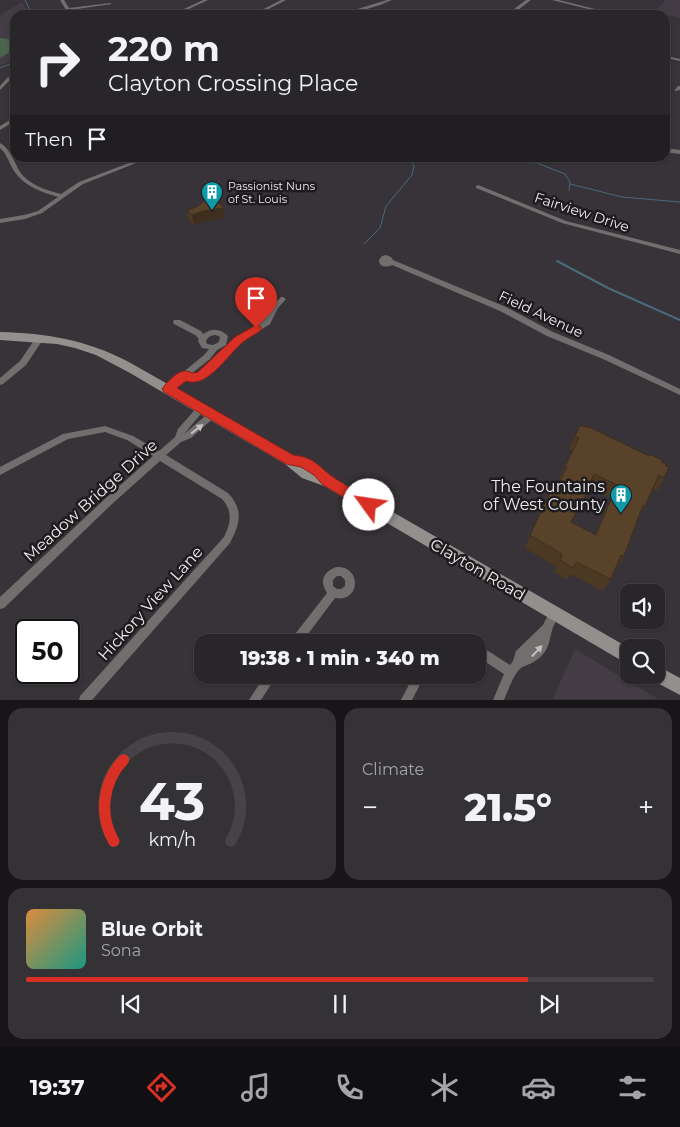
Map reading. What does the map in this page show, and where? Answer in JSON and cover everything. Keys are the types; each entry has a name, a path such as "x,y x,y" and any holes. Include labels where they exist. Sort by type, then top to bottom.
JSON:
{"main road":[{"name":"Clayton Road","path":"0,336 40,338 76,344 122,362 290,460 297,469 312,478 327,481 620,652"},
{"path":"665,678 680,687"}],"street":[{"path":"62,0 67,9 110,4"},
{"path":"184,10 206,0"},
{"path":"264,10 284,0"},
{"path":"354,10 378,5 390,0"},
{"path":"515,10 529,0"},
{"path":"554,0 596,10"},
{"path":"0,89 10,80"},
{"path":"0,145 10,154"},
{"path":"15,162 17,171 27,182 40,190 61,196"},
{"path":"0,221 16,220 34,214 47,208 81,182 135,162"},
{"name":"Fairview Drive","path":"478,187 564,222 680,252"},
{"name":"Field Avenue","path":"390,262 503,309 550,334 606,357 680,392"},
{"path":"185,375 192,378 203,375 239,340 270,318 283,299"},
{"path":"177,322 198,333 203,339 205,346 214,348"},
{"path":"168,389 207,357 214,348 223,344 225,339 222,334 210,333 203,339"},
{"path":"0,382 23,363 40,338"},
{"name":"Meadow Bridge Drive","path":"0,604 109,501 160,457 178,439 181,431 202,408"},
{"name":"Meadow Bridge Drive","path":"178,439 188,436 213,414"},
{"path":"0,471 66,436 88,430 105,429 118,432 160,457"},
{"name":"Hickory View Lane","path":"84,700 227,540 234,523 235,510 232,502 160,457"},
{"path":"302,634 333,593"},
{"path":"498,700 514,668 524,664 540,650 547,638 547,629 555,613"},
{"path":"486,655 514,668"},
{"path":"254,700 266,684"},
{"path":"406,700 415,684"}],"shaded area":[{"path":"666,0 680,0 680,18 670,16 670,10 656,10"},
{"path":"22,2 27,10 10,10 10,61 0,66 0,15"},
{"path":"575,649 620,676 620,684 633,684 658,699 553,699"}],"green space":[{"path":"0,38 10,39 10,52 0,58"}],"building":[{"path":"211,195 224,208 203,211 192,215 187,211 198,206"},
{"name":"The Fountains of West County","path":"580,426 589,427 649,456 649,454 662,460 661,462 666,464 665,466 669,467 664,478 659,475 645,506 643,505 624,556 621,555 611,579 576,562 573,568 560,560 562,554 530,535 551,490 554,491 567,467 565,466 579,438 575,436","holes":["594,474 619,486 613,499 611,499 596,535 571,522 590,488 588,487"]}],"waterway":[{"path":"25,0 30,10"},
{"path":"0,68 10,64"},
{"path":"364,244 380,228 386,206 412,175 414,166 412,162"},
{"path":"512,162 537,163 565,174 570,182 569,190"},
{"path":"570,184 622,197 680,202"},
{"path":"557,261 608,288 680,320"}],"place":[{"name":"Passionist Nuns of St. Louis","path":"212,211"},
{"name":"The Fountains of West County","path":"621,514"}],"route":[{"path":"256,328 239,340 203,375 192,378 185,375 168,389 290,460 303,462 318,471 327,481 369,505"}]}
